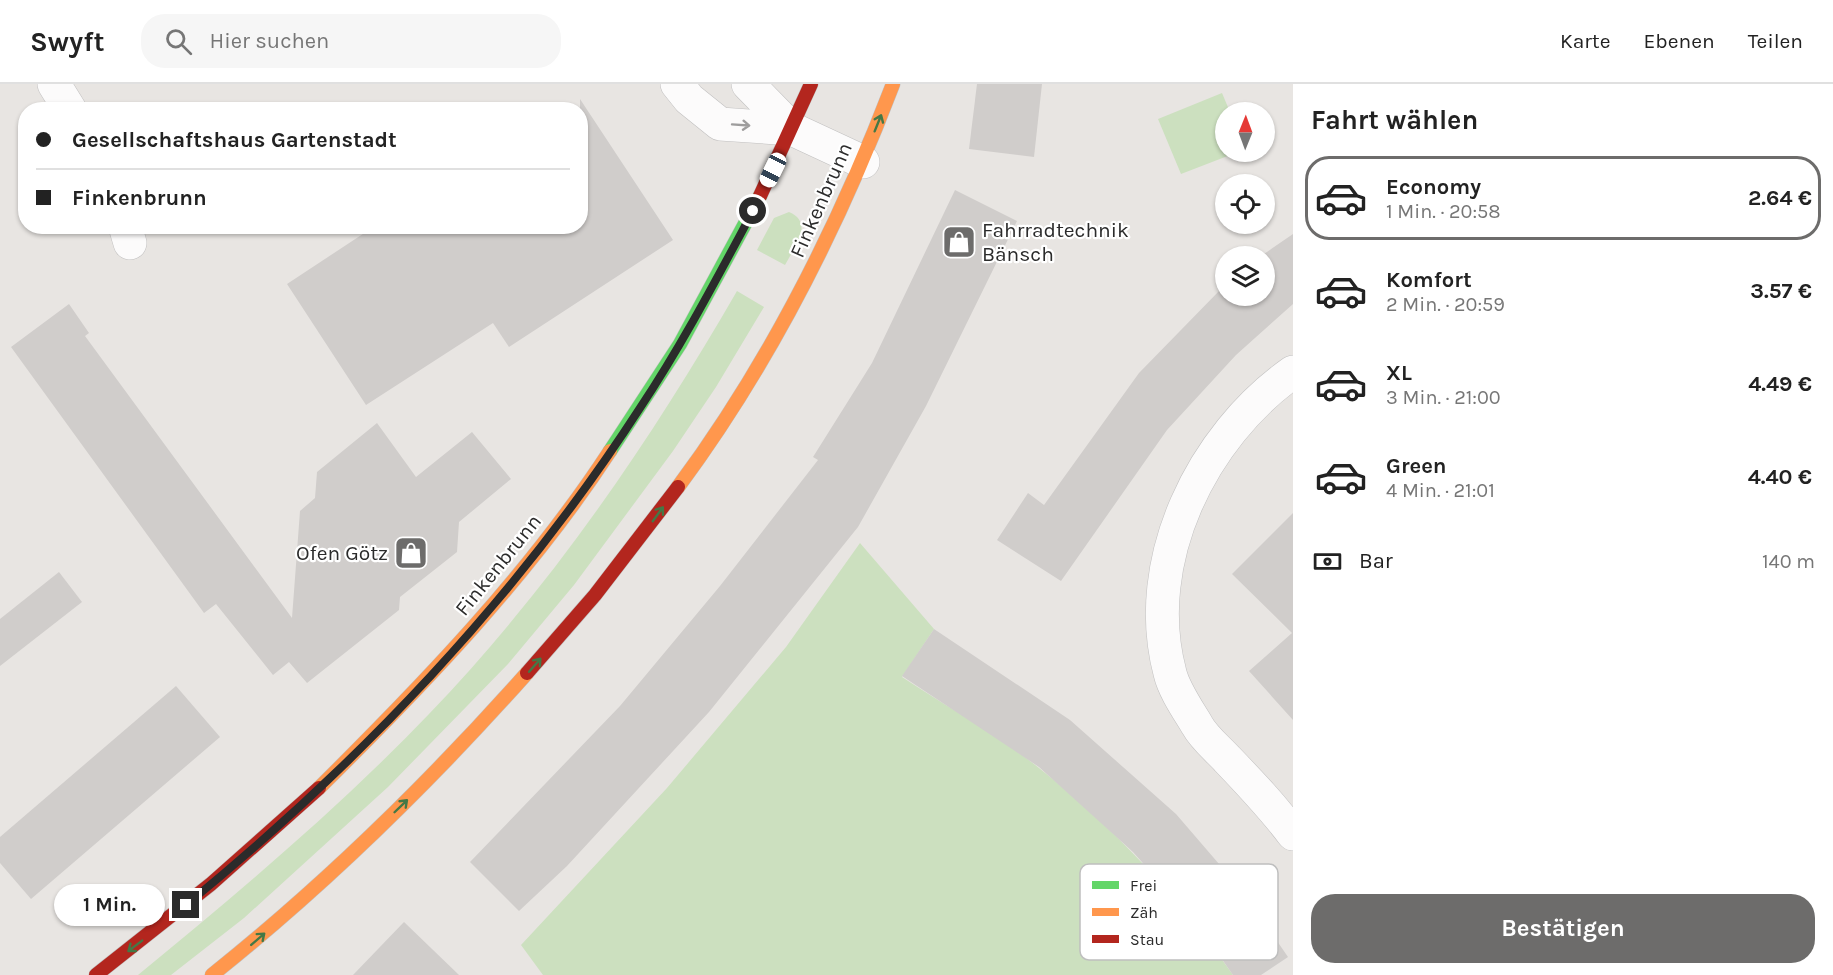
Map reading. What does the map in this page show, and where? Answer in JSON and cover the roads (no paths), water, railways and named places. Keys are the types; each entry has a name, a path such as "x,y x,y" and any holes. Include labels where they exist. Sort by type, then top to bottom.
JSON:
{"main road":[{"name":"Finkenbrunn","path":"96,975 230,869 319,790 455,651 527,565 603,464 671,360 753,211 811,84"},
{"name":"Finkenbrunn","path":"212,975 309,894 426,782 508,695 605,584 687,475 770,347 813,270 863,162 893,84"}],"street":[{"path":"54,84 65,102"},
{"path":"677,84 689,99 720,124 792,129"},
{"path":"748,84 792,129 863,162"},
{"path":"1293,372 1268,390 1198,476 1177,529 1164,577 1163,629 1170,674 1198,728 1273,808 1293,834"}],"place":[{"name":"Fahrradtechnik Bänsch","path":"959,242"},
{"name":"Ofen Götz","path":"411,553"}]}
